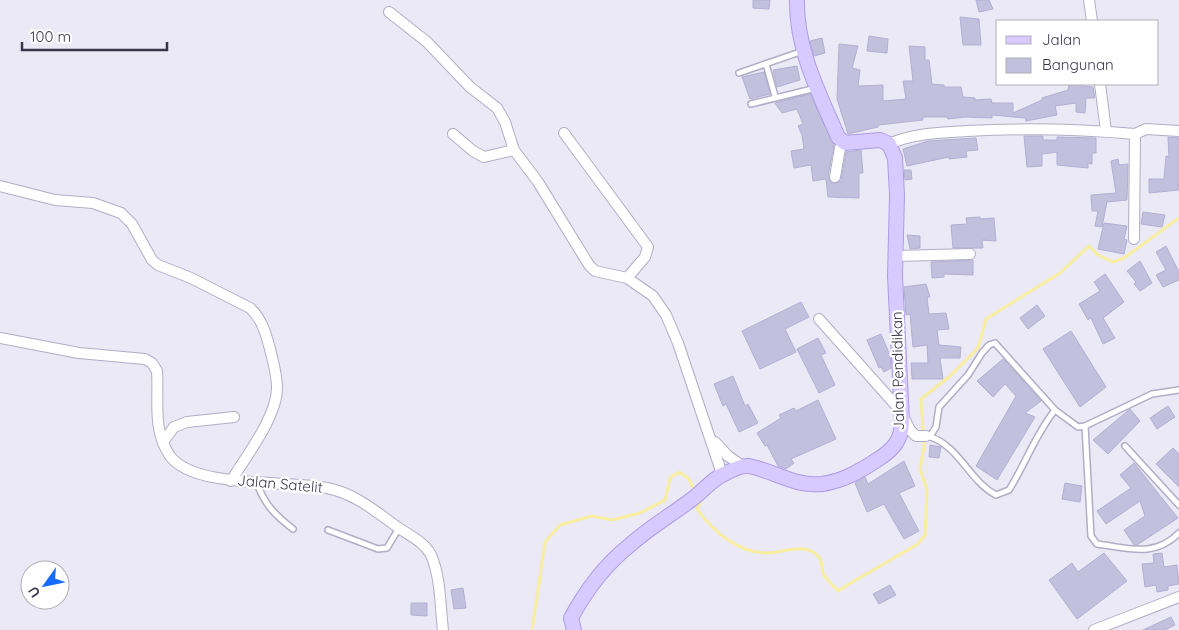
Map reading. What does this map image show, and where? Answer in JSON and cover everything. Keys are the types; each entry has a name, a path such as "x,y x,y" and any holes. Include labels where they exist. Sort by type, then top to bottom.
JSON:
{"street":[{"path":"797,0 798,34 803,50 838,137 845,143"},
{"path":"1089,0 1092,20"},
{"path":"389,12 427,42 470,87 496,108 505,122 514,150 538,182 589,265 595,271 627,278 653,296 666,316 678,343 722,474"},
{"path":"1100,85 1106,131"},
{"path":"835,177 840,148 845,143 880,140 888,144 928,134 1004,129 1106,131 1135,134 1146,130 1179,131"},
{"path":"564,132 648,247 645,257 627,278"},
{"path":"453,134 473,151 484,157 514,150"},
{"path":"1134,239 1135,134"},
{"name":"Jalan Pendidikan","path":"744,466 784,480 821,484 845,478 883,456 896,446 902,428 896,256 895,158 888,144"},
{"path":"0,186 55,200 93,203 121,213 132,224 152,260 158,265 200,282 250,308 257,314 264,329 276,373 276,398 264,425 231,480"},
{"path":"896,256 970,254"},
{"path":"819,319 900,410 910,430 924,436"},
{"name":"Jalan Satelit","path":"0,338 79,353 145,359 152,363 157,371 158,430 170,456 185,468 231,480 257,484 301,484 346,493 420,542 430,552 437,573 443,630"},
{"path":"163,442 174,427 187,422 234,417"},
{"path":"712,440 728,456 744,466"},
{"path":"574,630 571,618 582,597 628,546 690,501 722,474 744,466"},
{"path":"1094,630 1114,627 1179,597"}],"lane":[{"path":"738,73 803,50"},
{"path":"766,64 775,96"},
{"path":"751,104 775,96 817,88"},
{"path":"1055,410 1039,430 1028,460 1009,490 996,495 984,489 960,458 924,436 936,427 939,407 968,375 989,345 995,343 1055,410 1073,425 1085,426 1152,394 1179,390"},
{"path":"1085,426 1092,536 1094,542 1154,550 1169,542 1179,533"},
{"path":"1125,446 1179,505"},
{"path":"257,484 266,504 275,515 293,529"},
{"path":"328,530 378,549 387,548 399,528"}],"building":[{"path":"753,0 770,0 769,9 753,8"},
{"path":"976,0 989,0 993,9 979,12"},
{"path":"960,17 979,19 981,45 963,45"},
{"path":"869,36 888,39 887,53 867,51"},
{"path":"822,38 825,53 814,56 810,41"},
{"path":"839,44 858,46 852,68 860,70 858,86 883,85 883,101 906,99 903,81 913,81 909,46 925,47 925,60 929,60 932,84 944,85 944,87 961,87 963,97 975,98 975,100 991,99 992,103 1013,103 1013,113 1042,100 1042,98 1068,90 1069,85 1093,87 1095,98 1086,98 1085,113 1076,112 1076,103 1055,106 1057,115 1026,121 1025,118 992,115 992,118 965,117 948,119 947,117 923,117 923,120 878,125 878,127 848,134 837,99"},
{"path":"797,66 800,80 777,87 773,70"},
{"path":"764,72 770,94 750,99 742,77"},
{"path":"810,94 834,145 828,176 830,182 834,184 841,181 846,152 861,150 863,173 859,173 859,198 828,197 826,179 813,181 811,165 794,168 791,151 804,149 802,135 798,126 803,124 797,109 782,113 775,103"},
{"path":"1024,136 1043,136 1043,140 1057,140 1057,137 1096,138 1096,153 1092,153 1092,164 1088,163 1088,168 1057,165 1057,152 1042,154 1042,166 1027,167"},
{"path":"1168,137 1179,138 1179,190 1149,193 1149,179 1164,179 1166,156 1169,157"},
{"path":"976,138 978,150 966,151 967,157 949,159 949,157 907,166 903,149 928,141"},
{"path":"1118,159 1119,165 1128,164 1127,200 1107,202 1102,227 1095,226 1098,211 1092,211 1091,195 1116,193 1111,161"},
{"path":"904,170 911,170 912,179 905,180"},
{"path":"1143,212 1165,215 1162,227 1141,224"},
{"path":"980,217 980,219 994,218 996,241 982,240 983,248 953,248 951,225 967,224 966,218"},
{"path":"1104,223 1127,226 1124,239 1127,240 1124,254 1098,249"},
{"path":"907,235 920,236 920,248 910,249"},
{"path":"1166,246 1179,272 1179,280 1163,287 1156,275 1166,270 1156,252"},
{"path":"973,260 973,275 944,274 944,277 932,278 931,262"},
{"path":"1140,261 1152,283 1140,291 1134,284 1136,282 1127,271"},
{"path":"1105,274 1124,302 1103,318 1115,338 1103,344 1091,318 1088,320 1079,304 1100,291 1094,282"},
{"path":"926,284 930,297 927,297 929,314 946,313 949,329 937,330 939,345 961,347 960,358 940,358 943,379 912,379 911,363 928,363 927,345 913,347 910,314 906,315 904,287"},
{"path":"801,302 809,317 785,329 796,352 760,369 742,331"},
{"path":"1037,305 1045,316 1028,329 1020,318"},
{"path":"1071,331 1106,387 1080,407 1043,349"},
{"path":"881,334 890,355 891,368 884,372 881,367 879,368 867,340"},
{"path":"818,338 826,353 821,355 835,385 819,393 797,349"},
{"path":"1003,359 1041,401 1025,413 1035,417 997,480 976,466 1016,396 1005,384 993,397 977,381"},
{"path":"733,376 745,406 748,404 758,423 739,432 726,404 723,406 714,384"},
{"path":"818,400 836,439 791,459 794,463 786,469 778,466 767,445 765,446 757,433 781,418 779,415 794,408 796,411"},
{"path":"1168,406 1175,417 1157,429 1150,418"},
{"path":"1130,409 1140,421 1108,454 1093,440"},
{"path":"930,445 941,447 939,458 929,457"},
{"path":"1173,448 1179,454 1179,487 1156,464"},
{"path":"904,461 915,486 899,493 919,531 904,539 884,504 867,512 855,483 865,477 868,484"},
{"path":"1134,463 1178,518 1137,545 1134,545 1124,530 1145,516 1140,501 1106,524 1097,511 1131,488 1120,475"},
{"path":"1065,483 1082,486 1080,502 1062,499"},
{"path":"1104,553 1127,581 1077,619 1049,580 1072,563 1078,572"},
{"path":"1162,553 1164,567 1177,565 1179,584 1168,586 1168,590 1157,592 1156,585 1145,587 1142,564 1154,563 1153,554"},
{"path":"890,585 896,595 879,604 873,594"},
{"path":"463,588 466,608 454,609 451,590"},
{"path":"411,603 427,603 427,616 411,615"},
{"path":"1171,617 1175,625 1165,630 1143,630"}],"waterway":[{"path":"699,499 701,501 697,509 703,518 719,533 738,546 748,550 769,553 794,549 812,551 820,559 825,577 838,591 918,544 925,535 927,490 920,469 924,447 921,399 950,376 978,348 986,319 1060,273 1089,246 1098,255 1113,262 1124,258 1179,218"},
{"path":"532,630 545,542 560,525 592,516 612,520 640,513 665,500 670,478 679,472 688,478 695,491"}]}
